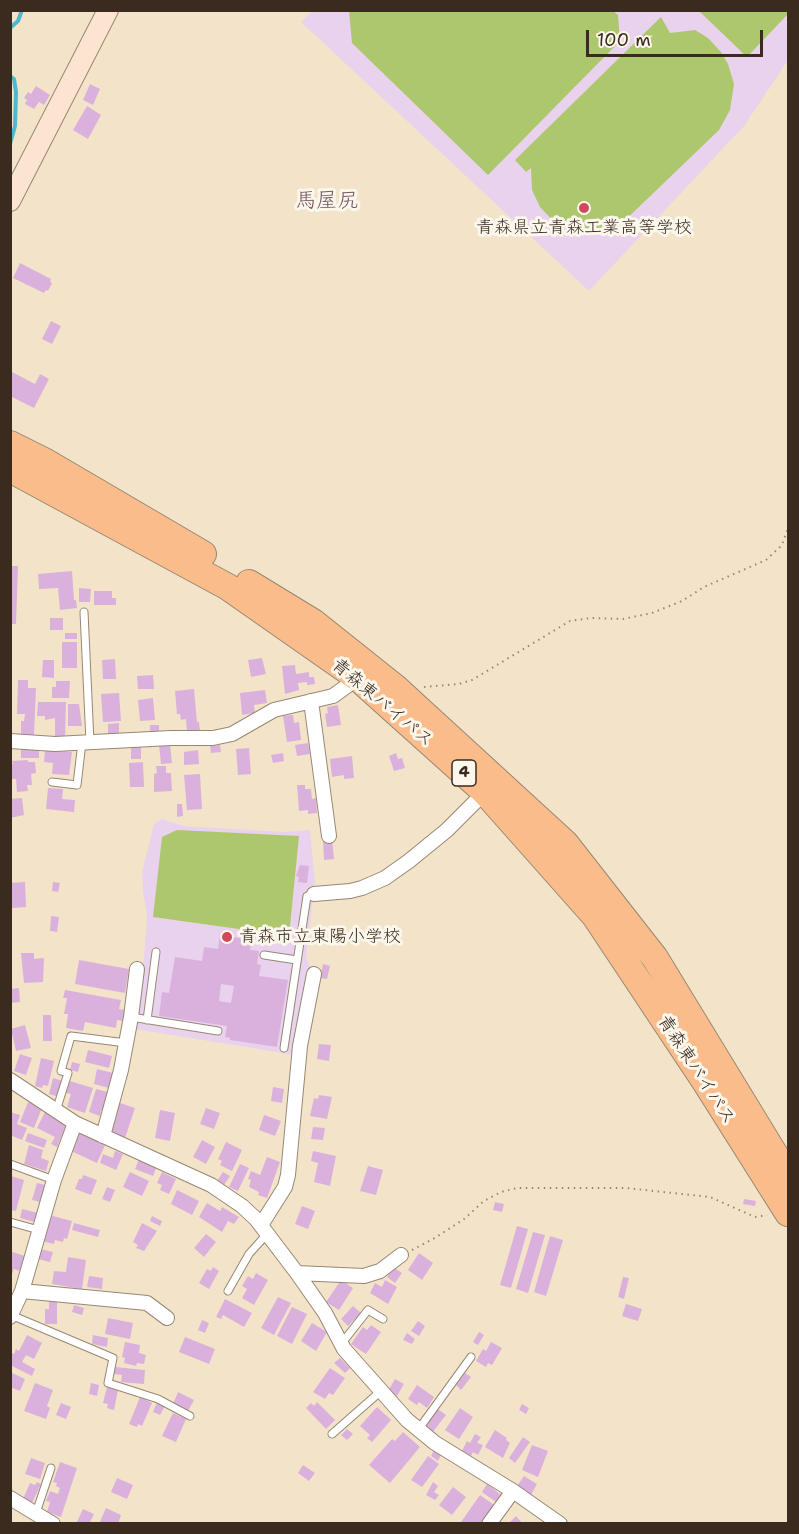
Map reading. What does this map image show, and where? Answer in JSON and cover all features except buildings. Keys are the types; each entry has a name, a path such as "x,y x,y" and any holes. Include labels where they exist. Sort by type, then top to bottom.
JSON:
{"highway":[{"name":"青森東バイパス","path":"10,444 46,462 177,538 313,622 397,689 565,843 655,958 789,1176"},
{"name":"青森東バイパス","path":"10,469 228,587 358,678 485,792 595,916 788,1209"}],"main road":[{"path":"10,201 108,10"}],"street":[{"path":"10,741 55,744 213,738 232,734 274,710 333,696 358,678"},
{"path":"311,701 329,836"},
{"path":"314,894 350,891 385,878 447,830 485,792"},
{"path":"103,1136 126,1043 137,969"},
{"path":"264,1229 285,1187 288,1175 300,1046 314,974"},
{"path":"10,1080 75,1123 211,1185 242,1206 264,1229 297,1273 325,1313 344,1349 407,1420 435,1443 513,1491 560,1524"},
{"path":"11,1316 22,1291 54,1180 75,1123"},
{"path":"297,1273 364,1276 380,1271 401,1255"},
{"path":"22,1291 147,1303 167,1318"},
{"path":"489,1524 513,1491"},
{"path":"10,1498 53,1524"}],"lane":[{"path":"52,782 77,785 86,742 84,612"},
{"path":"284,1048 307,896 314,894"},
{"path":"147,1020 156,952"},
{"path":"264,955 297,960"},
{"path":"131,1017 218,1031"},
{"path":"56,1111 68,1073 61,1071 71,1036 126,1043"},
{"path":"10,1164 54,1180"},
{"path":"10,1222 39,1230"},
{"path":"228,1291 264,1229"},
{"path":"341,1343 368,1310 383,1319"},
{"path":"11,1316 113,1358 108,1383 158,1399 190,1416"},
{"path":"418,1430 471,1357"},
{"path":"332,1434 381,1391"},
{"path":"36,1513 51,1468"}],"path":[{"path":"397,689 459,684 472,680 570,621 591,618 623,619 652,613 682,601 704,587 766,560 782,545 789,528"},
{"path":"401,1255 445,1232 464,1219 484,1200 517,1188 626,1188 710,1197 755,1217 788,1209"}],"shaded area":[{"name":"青森県立青森工業高等学校","path":"313,10 788,11 788,60 744,126 589,291 301,22"},
{"name":"青森市立東陽小学校","path":"162,819 183,826 285,832 310,830 315,882 306,958 311,968 295,1055 135,1029 147,917 142,872 154,824"}],"green space":[{"path":"788,10 788,14 747,57 699,11"},
{"path":"349,11 613,11 618,15 620,41 488,175 352,43"},
{"path":"661,17 670,33 695,30 708,38 721,52 728,64 734,84 730,110 719,130 617,228 598,235 576,232 558,226 540,207 532,190 531,168 526,172 515,160"},
{"path":"177,830 299,836 289,936 153,917 162,837"}],"waterway":[{"path":"10,28 18,21 22,10"},
{"path":"10,76 14,79 16,92 15,126 10,144"}],"place":[{"name":"青森県立青森工業高等学校","path":"584,208"},
{"name":"青森市立東陽小学校","path":"227,937"}],"district":[{"name":"馬屋尻","path":"327,202"}]}
